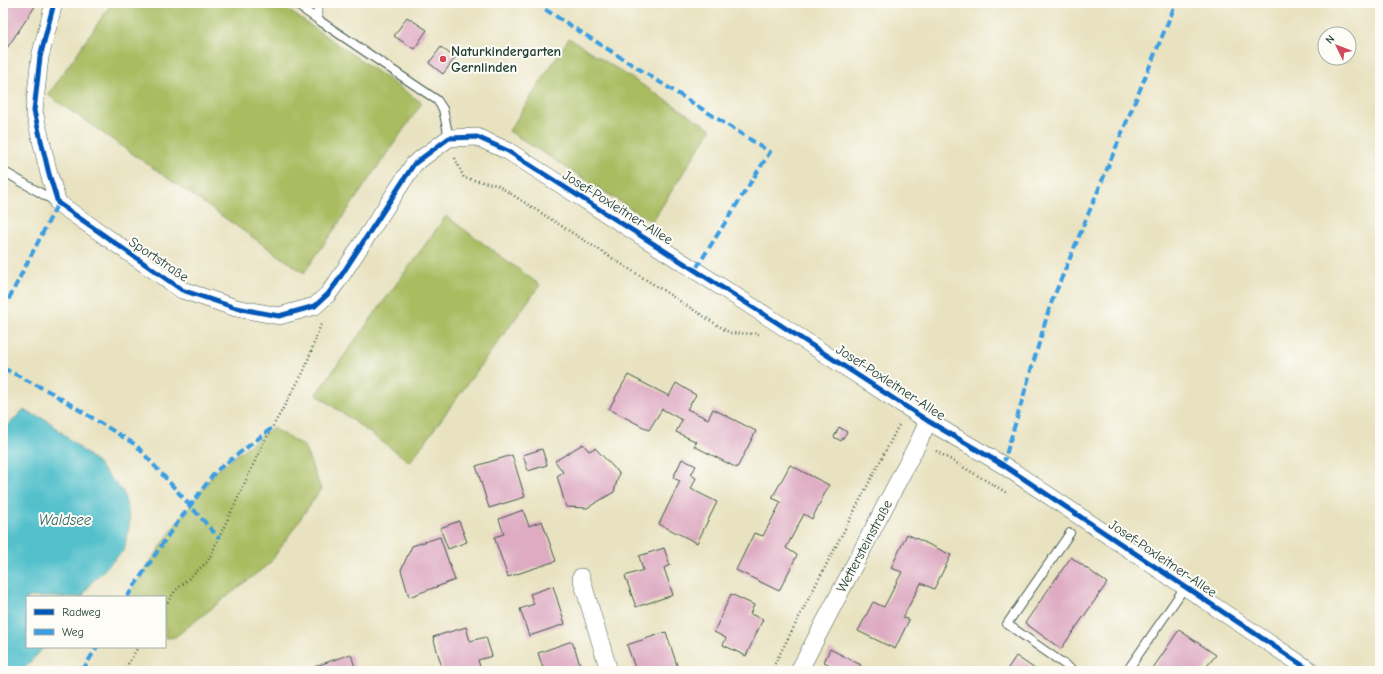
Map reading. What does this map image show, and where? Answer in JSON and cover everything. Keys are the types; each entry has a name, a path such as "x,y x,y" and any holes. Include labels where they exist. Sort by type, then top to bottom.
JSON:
{"street":[{"path":"54,3 40,57 34,111 49,174 58,203"},
{"name":"Josef-Poxleitner-Allee","path":"449,138 477,137 508,151 767,316 928,421 1003,465 1310,671"},
{"name":"Sportstraße","path":"58,203 182,290 236,308 279,316 315,306 328,294 414,164 449,138"},
{"name":"Wettersteinstraße","path":"799,671 920,441 928,421"},
{"path":"581,577 609,671"}],"lane":[{"path":"294,3 437,100 443,109 449,138"},
{"path":"317,19 318,3"},
{"path":"3,171 58,203"},
{"path":"1070,533 1007,624 1074,671"},
{"path":"1127,671 1185,587"}],"path":[{"path":"449,138 464,178 497,185 730,334 765,334"},
{"path":"166,604 175,591 208,561 263,444 304,372 321,325 315,306"},
{"path":"771,671 900,422 920,441 1010,495"},
{"path":"124,671 137,648"}],"green space":[{"path":"112,3 278,3 422,103 304,273 48,95"},
{"path":"569,38 711,129 652,222 509,131"},
{"path":"446,216 540,285 410,462 316,394"},
{"path":"272,428 304,446 321,489 270,563 175,637 166,638 166,596 128,596 169,534 216,471"}],"water":[{"name":"Waldsee","path":"23,410 48,421 95,461 123,492 130,520 124,550 90,584 83,596 26,596 26,648 43,648 22,671 3,671 3,431"}],"building":[{"path":"3,3 32,3 36,5 3,54"},
{"path":"407,17 427,30 414,49 394,36"},
{"path":"441,47 455,58 443,74 429,63"},
{"path":"628,375 669,396 676,383 696,395 687,409 708,419 713,409 756,431 737,468 694,446 697,442 676,432 682,420 662,409 649,430 609,409"},
{"path":"839,427 847,432 841,441 834,437"},
{"path":"583,444 589,451 595,448 619,473 614,492 587,508 566,507 557,476 563,472 555,461"},
{"path":"542,449 547,465 528,471 523,455"},
{"path":"512,455 525,497 489,508 476,466"},
{"path":"682,459 696,466 691,475 696,478 691,489 717,502 697,543 659,524 680,481 673,478"},
{"path":"790,465 829,485 812,519 804,514 786,548 797,555 779,591 736,570 754,533 763,536 781,502 772,498"},
{"path":"523,510 529,526 542,521 556,561 508,577 494,537 504,534 499,519"},
{"path":"459,521 467,542 448,549 440,528"},
{"path":"907,534 951,555 934,589 921,583 903,617 909,620 895,649 858,631 873,602 884,607 902,572 891,568"},
{"path":"440,537 455,580 409,597 401,570 412,546"},
{"path":"664,548 670,565 664,568 673,595 636,607 625,576 643,570 639,556"},
{"path":"1071,557 1107,583 1061,649 1025,623"},
{"path":"553,586 565,624 529,636 520,609 534,604 530,594"},
{"path":"731,594 754,605 750,614 763,619 746,656 723,645 726,638 714,632"},
{"path":"466,627 470,641 486,637 492,656 478,660 481,670 479,671 443,671 433,637"},
{"path":"1179,630 1216,655 1203,671 1151,671"},
{"path":"666,632 679,671 636,671 627,645"},
{"path":"572,641 582,670 544,671 538,653"},
{"path":"830,649 861,665 858,671 842,671 824,662"},
{"path":"351,654 356,671 315,671 318,670 316,666"},
{"path":"1016,656 1038,671 1006,671"}],"marked path":[{"path":"535,3 770,152 695,270"},
{"path":"1003,465 1050,306 1176,3"},
{"path":"3,310 58,203"},
{"path":"3,368 52,393 136,445 219,538"},
{"path":"128,596 169,534 216,471 272,428"},
{"path":"82,671 96,648"}],"cycle path":[{"path":"54,3 40,57 34,111 49,174 58,203 182,290 236,308 279,316 315,306 328,294 337,282 414,164 449,138 477,137 508,151 928,421 1003,465 1311,671"}],"place":[{"name":"Naturkindergarten Gernlinden","path":"443,59"}]}
